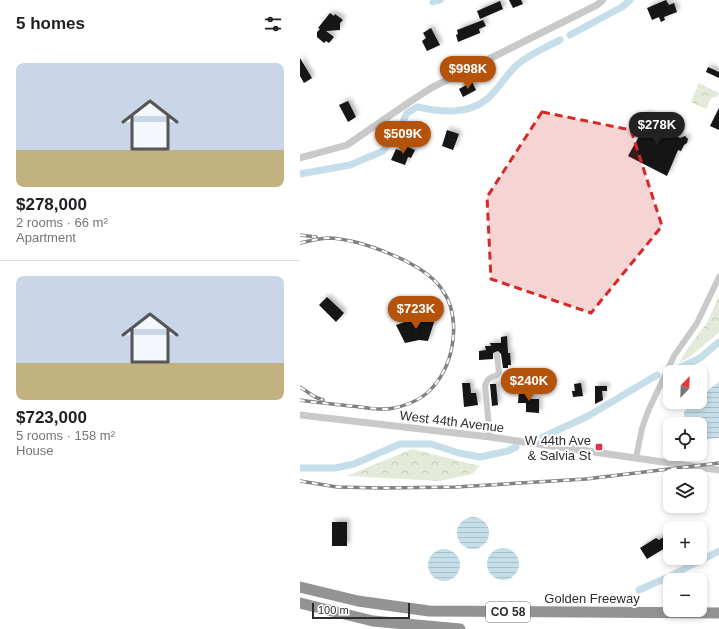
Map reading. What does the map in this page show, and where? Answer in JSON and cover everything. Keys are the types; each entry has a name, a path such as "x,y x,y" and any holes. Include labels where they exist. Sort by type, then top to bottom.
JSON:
{"highway":[{"name":"Golden Freeway","path":"300,587 358,601 429,611 719,613"},
{"path":"300,603 373,621 460,629"}],"street":[{"path":"300,158 347,145 431,88 597,5 603,0"},
{"path":"636,458 643,426 649,409 674,356 697,323 719,276"},
{"path":"490,437 485,386 487,380 496,376 499,372 497,354"},
{"name":"West 44th Avenue","path":"300,415 490,437 719,470"}],"highlighted area":[{"path":"542,112 631,130 662,226 591,313 491,279 487,197"}],"green space":[{"path":"699,83 719,93 718,96 711,98 706,109 691,102"},
{"path":"719,296 719,332 690,357 679,363 688,348 707,323"},
{"path":"412,449 480,466 472,474 440,481 347,476"}],"water":[{"path":"719,382 719,438 707,439 707,417 684,417 684,412 687,409 707,409 707,391"},
{"path":"470,517 476,517 486,524 489,533 488,539 482,546 476,549 470,549 460,542 457,536 457,530 464,520"},
{"path":"500,548 506,548 515,552 519,564 515,576 506,580 500,580 491,576 487,567 487,561 491,552"},
{"path":"441,549 447,549 457,556 460,565 459,571 453,578 447,581 441,581 431,574 428,568 428,562 435,552"}],"building":[{"path":"509,0 521,0 523,4 513,8"},
{"path":"666,0 669,5 674,3 677,12 664,17 665,20 661,22 659,17 652,20 647,8"},
{"path":"500,1 503,9 480,19 477,11"},
{"path":"330,13 334,16 335,14 343,20 340,23 340,30 326,31 334,37 329,43 326,41 324,43 317,37 317,32 320,29 318,28"},
{"path":"483,20 486,26 479,29 480,33 458,42 456,35 458,34 457,30"},
{"path":"431,28 440,45 427,51 422,41 426,38 423,33"},
{"path":"300,58 312,78 304,83 300,76"},
{"path":"708,67 719,72 719,78 706,72"},
{"path":"472,82 476,90 463,97 459,89"},
{"path":"348,101 356,117 348,122 339,105"},
{"path":"719,108 719,130 710,126"},
{"path":"646,114 659,120 658,123 664,126 663,130 680,138 685,136 688,139 681,151 678,150 667,176 628,156 641,133"},
{"path":"447,130 459,134 453,150 442,146"},
{"path":"403,145 415,150 411,158 408,157 405,165 391,160 396,149 401,151"},
{"path":"327,297 344,313 336,322 319,305"},
{"path":"419,319 434,322 428,341 419,340 405,343 396,325"},
{"path":"507,336 508,353 510,353 511,365 508,365 508,368 503,368 501,354 498,351 493,353 493,359 479,360 479,351 486,350 485,346 491,346 490,343 501,343 501,337"},
{"path":"462,383 470,383 471,393 476,393 478,405 464,407"},
{"path":"581,383 583,396 573,397 572,391 575,391 574,384"},
{"path":"490,384 496,384 498,405 492,406"},
{"path":"595,386 607,386 607,391 602,391 603,400 595,404"},
{"path":"519,390 528,390 528,399 539,399 539,413 526,412 526,403 518,403"},
{"path":"332,522 347,522 347,546 332,546"},
{"path":"663,537 663,549 647,559 640,548 656,538 659,540"}],"waterway":[{"path":"433,2 440,0"},
{"path":"570,35 622,7 630,0"},
{"path":"400,127 407,113 417,107 454,111 471,108 480,104 495,91 510,72 522,61 560,40"},
{"path":"300,174 350,165 383,151 394,136"},
{"path":"685,365 700,358 719,342"},
{"path":"543,437 588,416 657,375"},
{"path":"300,468 335,468 354,464 400,444 431,444 459,453 480,457 508,451 516,447"},
{"path":"639,590 719,551"}],"railway":[{"path":"300,235 316,237"},
{"path":"300,243 326,238 343,240 374,248 406,261 432,278 441,288 448,299 452,312 453,325 451,352 441,377 425,395 415,401 399,407 383,409 300,400"},
{"path":"300,387 315,397 323,400"},
{"path":"300,481 337,487 456,487 586,479 719,463"}],"place":[{"name":"W 44th Ave & Salvia St","path":"599,447"}]}
